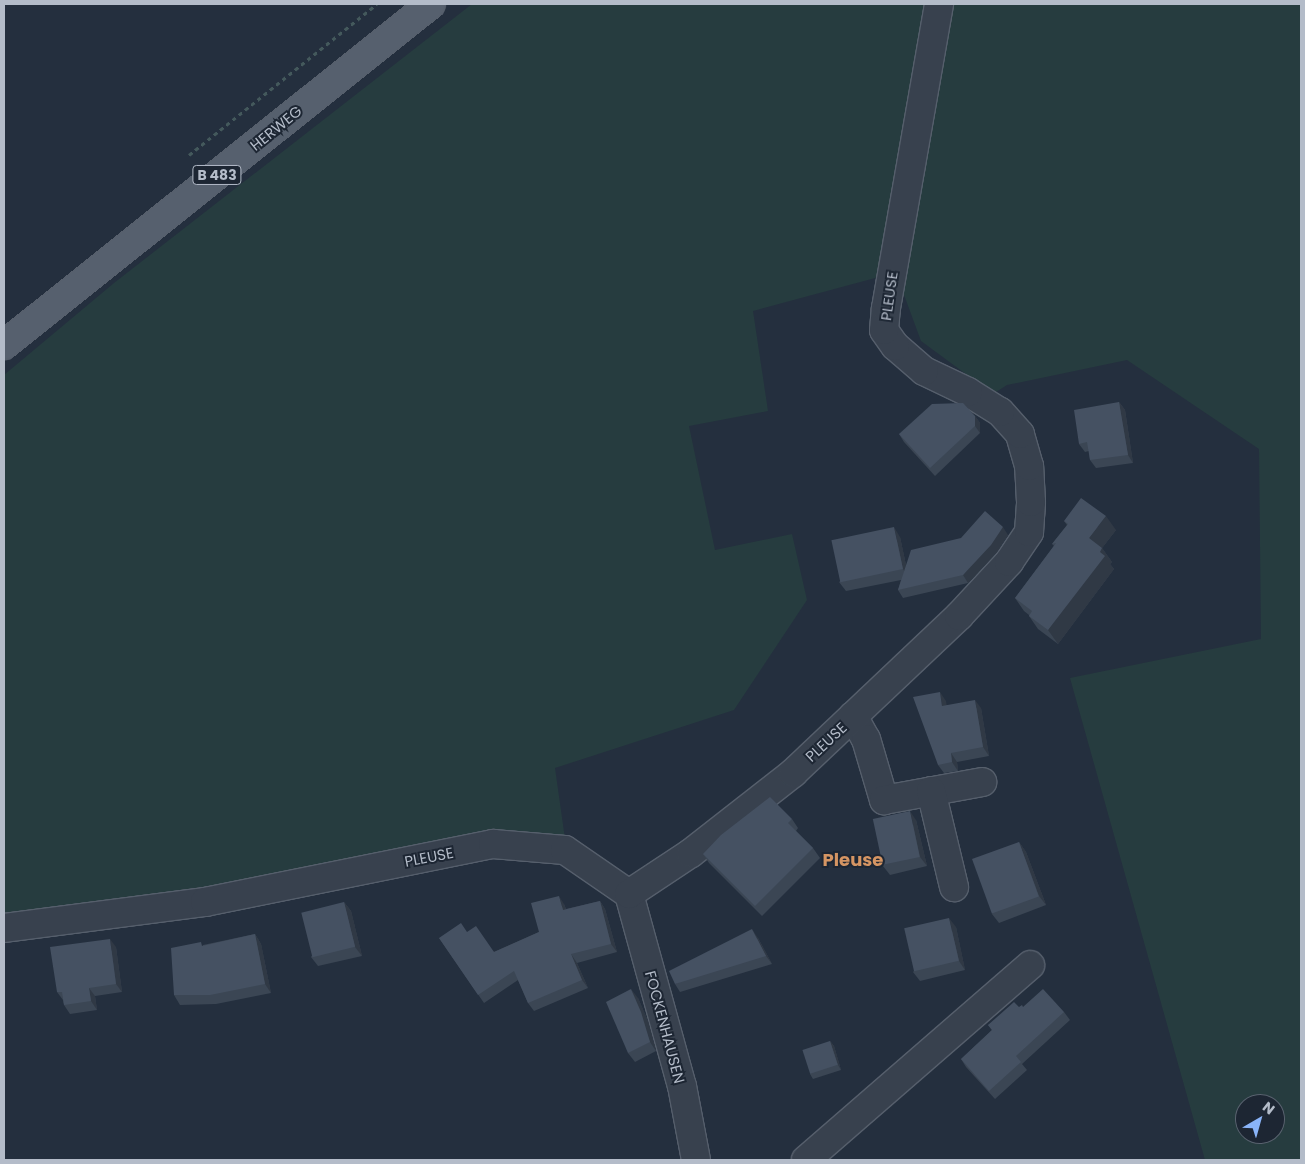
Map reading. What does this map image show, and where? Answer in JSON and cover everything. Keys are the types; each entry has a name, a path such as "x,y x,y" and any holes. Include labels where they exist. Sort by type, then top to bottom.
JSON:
{"main road":[{"name":"HERWEG","path":"4,345 431,4"}],"street":[{"name":"PLEUSE","path":"4,928 205,902 493,844 565,850 629,894 691,854 785,780 959,616 1009,562 1029,532 1032,502 1029,466 1020,434 1000,412 968,392 924,371 895,346 884,330 886,308 939,4"},
{"path":"853,716 866,739 884,800 982,782"},
{"path":"931,791 954,887"},
{"name":"FOCKENHAUSEN","path":"629,894 682,1086 696,1160"},
{"path":"806,1160 1030,964"}],"green space":[{"path":"472,4 935,4 890,274 753,311 768,411 689,426 715,550 792,534 807,600 734,710 555,768 566,846 4,923 4,375 114,283"},
{"path":"944,4 1301,4 1301,1160 1205,1160 1070,678 1261,639 1259,449 1127,360 1007,385 993,394 921,341 896,273"}],"building":[{"path":"1119,402 1128,455 1090,460 1087,442 1079,444 1074,410"},
{"path":"963,403 975,416 975,426 930,468 899,434 932,404"},
{"path":"1081,498 1106,516 1089,538 1102,548 1100,552 1105,556 1048,630 1029,616 1032,611 1015,598 1056,543 1052,544 1068,524 1064,521"},
{"path":"985,511 1003,527 991,545 963,575 898,590 911,550 961,538"},
{"path":"894,527 903,569 840,582 831,540"},
{"path":"940,692 942,706 975,700 983,747 951,753 952,762 938,765 913,697"},
{"path":"770,797 792,819 788,823 813,848 755,906 703,854 721,835"},
{"path":"910,811 920,857 883,865 873,819"},
{"path":"1019,842 1039,897 992,914 972,859"},
{"path":"559,896 563,910 600,901 611,944 571,954 582,980 528,1003 514,971 478,995 439,938 461,923 467,932 476,926 494,952 539,932 531,903"},
{"path":"344,902 355,947 312,957 301,913"},
{"path":"949,918 959,961 914,971 904,928"},
{"path":"752,929 766,956 675,984 669,971"},
{"path":"255,934 265,984 210,995 174,995 171,948 201,942 202,946"},
{"path":"110,939 116,984 89,988 91,1001 64,1005 62,992 57,992 50,947"},
{"path":"631,989 641,1012 650,1042 628,1053 606,1002"},
{"path":"1043,989 1064,1012 1016,1056 1021,1062 989,1091 961,1059 992,1030 988,1025 1014,1002 1019,1007 1022,1005 1023,1007"},
{"path":"830,1041 838,1065 810,1074 802,1050"}],"district":[{"name":"Pleuse","path":"853,860"}]}
